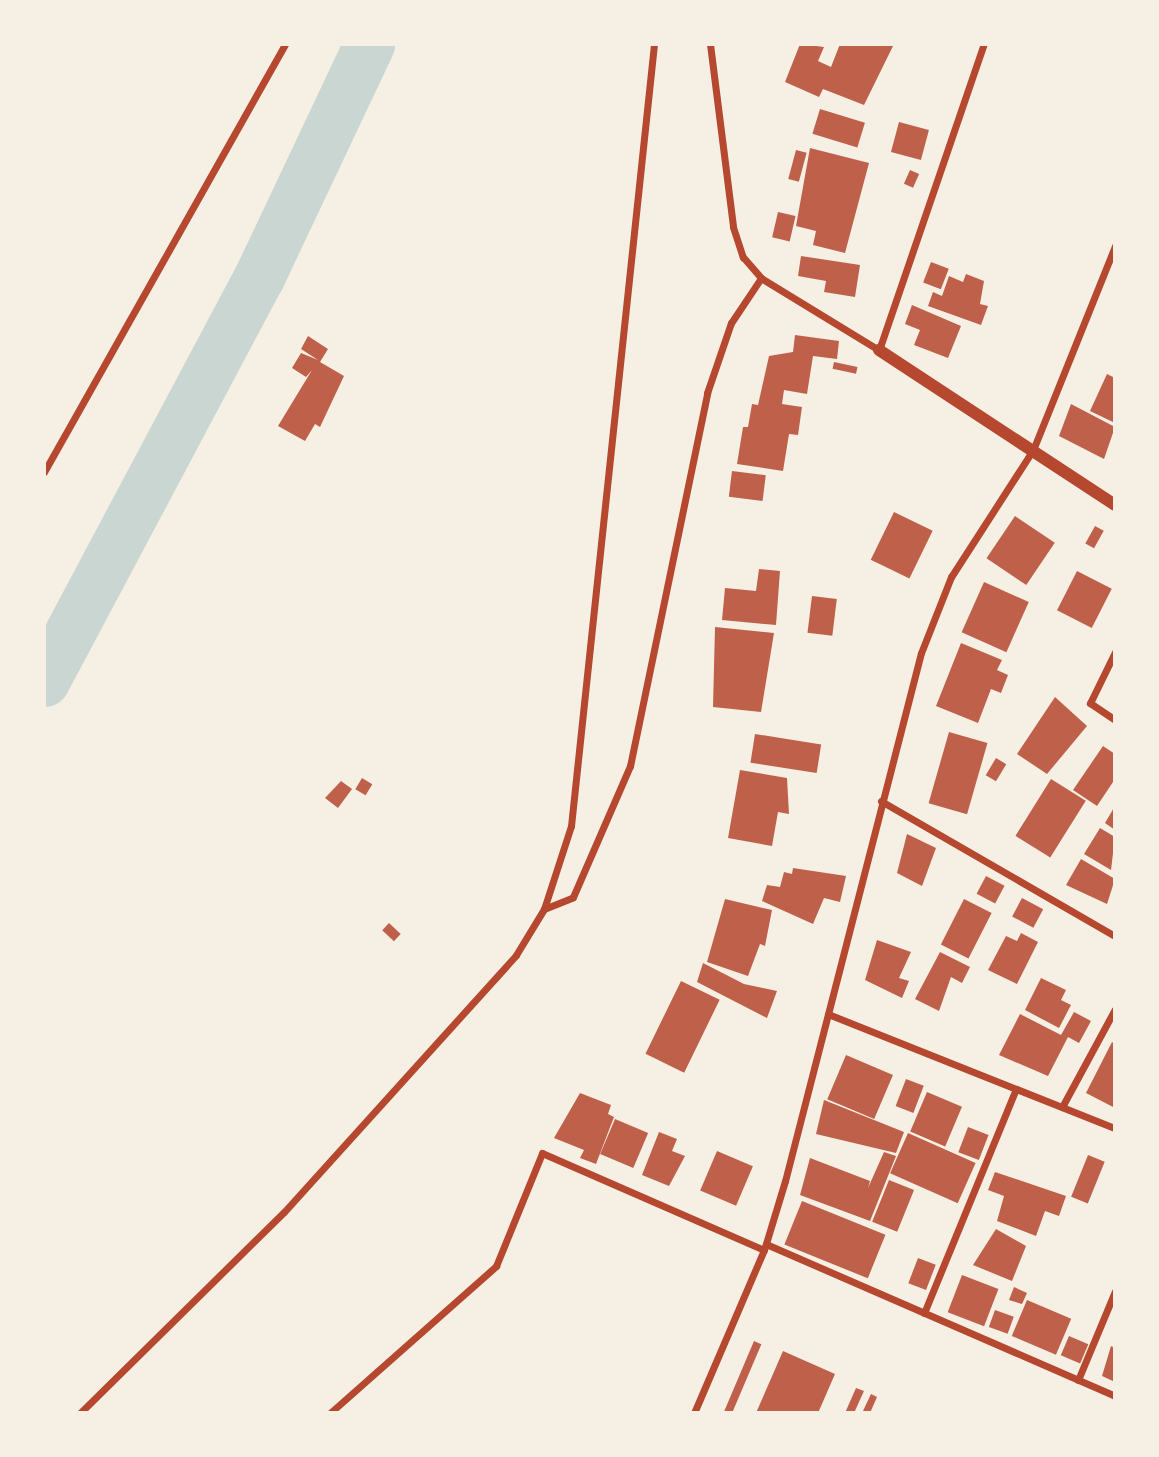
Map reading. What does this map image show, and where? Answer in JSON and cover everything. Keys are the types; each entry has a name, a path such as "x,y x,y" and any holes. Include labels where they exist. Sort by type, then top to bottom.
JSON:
{"street":[{"path":"44,472 285,44"},
{"path":"80,1413 284,1212 516,955 544,909 571,826 654,44"},
{"path":"710,44 733,227 743,257 761,278 879,350 1115,505"},
{"path":"879,350 985,44"},
{"path":"694,1413 765,1247 921,653 951,577 1033,450 1115,246"},
{"path":"544,909 573,897 631,766 707,393 731,323 761,278"},
{"path":"1115,652 1090,703 1115,720"},
{"path":"881,801 1115,936"},
{"path":"1062,1107 1115,1009"},
{"path":"828,1014 1115,1128"},
{"path":"924,1313 1016,1089"},
{"path":"330,1413 496,1266 542,1153 1115,1396"},
{"path":"1078,1380 1115,1291"}],"building":[{"path":"800,44 824,47 818,61 831,67 840,44 894,44 864,105 823,89 819,97 785,82"},
{"path":"820,109 865,123 857,148 812,134"},
{"path":"899,122 929,130 921,160 891,152"},
{"path":"810,148 869,163 845,253 813,245 816,231 796,226"},
{"path":"796,150 807,153 799,182 788,179"},
{"path":"910,170 919,174 913,188 904,184"},
{"path":"778,212 796,216 790,241 772,237"},
{"path":"801,256 860,265 855,297 824,292 826,281 798,276"},
{"path":"931,262 949,269 941,289 923,283"},
{"path":"966,274 984,281 980,304 988,306 981,325 928,306 933,292 942,296 949,276 963,282"},
{"path":"912,305 961,326 948,358 914,345 920,330 905,324"},
{"path":"795,335 839,341 837,359 813,356 807,394 784,390 782,404 802,407 798,435 789,434 783,471 737,464 743,427 748,427 752,404 758,405 769,356 793,352"},
{"path":"308,336 328,349 320,362 344,376 320,427 315,424 305,441 278,426 312,370 306,377 292,368 301,353 318,360 301,349"},
{"path":"834,362 857,367 856,374 833,369"},
{"path":"1107,374 1115,378 1115,423 1090,411"},
{"path":"1071,404 1115,427 1104,459 1059,436"},
{"path":"732,471 766,475 763,501 729,497"},
{"path":"894,512 933,531 909,578 871,560"},
{"path":"1015,516 1055,543 1026,585 986,558"},
{"path":"1095,526 1104,531 1094,548 1085,543"},
{"path":"759,569 780,571 776,625 722,620 725,588 756,591"},
{"path":"1077,571 1112,589 1092,628 1057,610"},
{"path":"984,582 1029,602 1006,652 962,632"},
{"path":"812,596 837,599 832,636 807,633"},
{"path":"715,627 774,633 761,712 713,707"},
{"path":"961,643 1002,660 997,670 1008,675 1001,693 991,689 978,723 936,706"},
{"path":"1055,697 1087,726 1047,774 1017,754"},
{"path":"949,732 987,743 967,814 929,803"},
{"path":"755,734 821,744 817,773 750,763"},
{"path":"1103,746 1115,754 1115,779 1097,806 1073,790"},
{"path":"996,758 1006,764 996,781 986,775"},
{"path":"740,770 787,778 789,814 778,812 772,846 728,838"},
{"path":"362,778 372,784 366,795 355,789"},
{"path":"1051,779 1086,801 1050,858 1015,836"},
{"path":"341,781 352,789 338,808 325,798"},
{"path":"1115,806 1115,830 1105,823"},
{"path":"1100,828 1115,837 1111,870 1084,854"},
{"path":"907,834 936,848 922,886 897,873"},
{"path":"1081,859 1115,879 1107,904 1066,885"},
{"path":"793,868 846,876 840,902 824,898 813,924 762,901 767,885 780,887 784,872 792,874"},
{"path":"986,876 1005,886 995,904 977,894"},
{"path":"1022,898 1043,909 1033,928 1012,917"},
{"path":"725,899 772,910 765,946 760,944 748,976 707,962"},
{"path":"964,899 992,913 968,959 941,944"},
{"path":"389,923 401,934 394,941 382,930"},
{"path":"1021,933 1038,942 1017,984 988,970 1006,936 1017,941"},
{"path":"877,940 911,952 899,978 909,981 902,998 865,980"},
{"path":"940,952 970,967 962,983 951,977 939,1011 915,999"},
{"path":"703,963 744,984 777,991 767,1018 697,982"},
{"path":"1041,978 1066,990 1061,1000 1071,1005 1059,1028 1025,1010"},
{"path":"681,981 720,1000 684,1073 645,1054"},
{"path":"1074,1012 1091,1021 1079,1043 1068,1037 1048,1076 999,1055 1020,1014 1061,1035"},
{"path":"1112,1042 1115,1044 1115,1108 1086,1093"},
{"path":"846,1055 893,1075 874,1119 827,1099"},
{"path":"906,1079 924,1086 913,1113 896,1106"},
{"path":"927,1092 962,1107 945,1146 910,1132"},
{"path":"580,1093 611,1105 608,1114 614,1117 596,1164 580,1158 584,1150 554,1138"},
{"path":"824,1100 904,1132 896,1153 816,1134"},
{"path":"615,1119 648,1133 633,1168 600,1154"},
{"path":"968,1127 989,1135 979,1160 958,1152"},
{"path":"659,1132 677,1139 672,1151 685,1156 669,1186 642,1175"},
{"path":"908,1133 976,1163 958,1203 890,1173"},
{"path":"717,1151 753,1166 736,1206 700,1191"},
{"path":"884,1152 896,1156 870,1221 800,1195 810,1158 870,1181 868,1188"},
{"path":"1088,1155 1105,1162 1088,1203 1071,1197"},
{"path":"995,1172 1066,1196 1059,1216 1045,1211 1036,1236 997,1221 1004,1196 988,1190"},
{"path":"889,1180 914,1190 897,1232 872,1222"},
{"path":"802,1201 885,1235 868,1278 784,1245"},
{"path":"996,1229 1026,1246 1012,1281 973,1265"},
{"path":"918,1258 936,1265 926,1290 908,1283"},
{"path":"962,1275 998,1289 984,1326 948,1312"},
{"path":"1014,1287 1027,1293 1022,1304 1009,1300"},
{"path":"1027,1300 1071,1319 1056,1355 1012,1336"},
{"path":"995,1310 1014,1317 1008,1334 989,1327"},
{"path":"1069,1336 1088,1344 1080,1364 1061,1355"},
{"path":"754,1341 761,1344 732,1413 723,1413"},
{"path":"1111,1346 1115,1348 1115,1382 1102,1376"},
{"path":"783,1351 835,1374 818,1413 756,1413"},
{"path":"856,1388 864,1391 854,1413 845,1413"},
{"path":"871,1394 877,1397 870,1413 862,1413"}],"waterway":[{"path":"44,681 259,277 369,44"}]}
